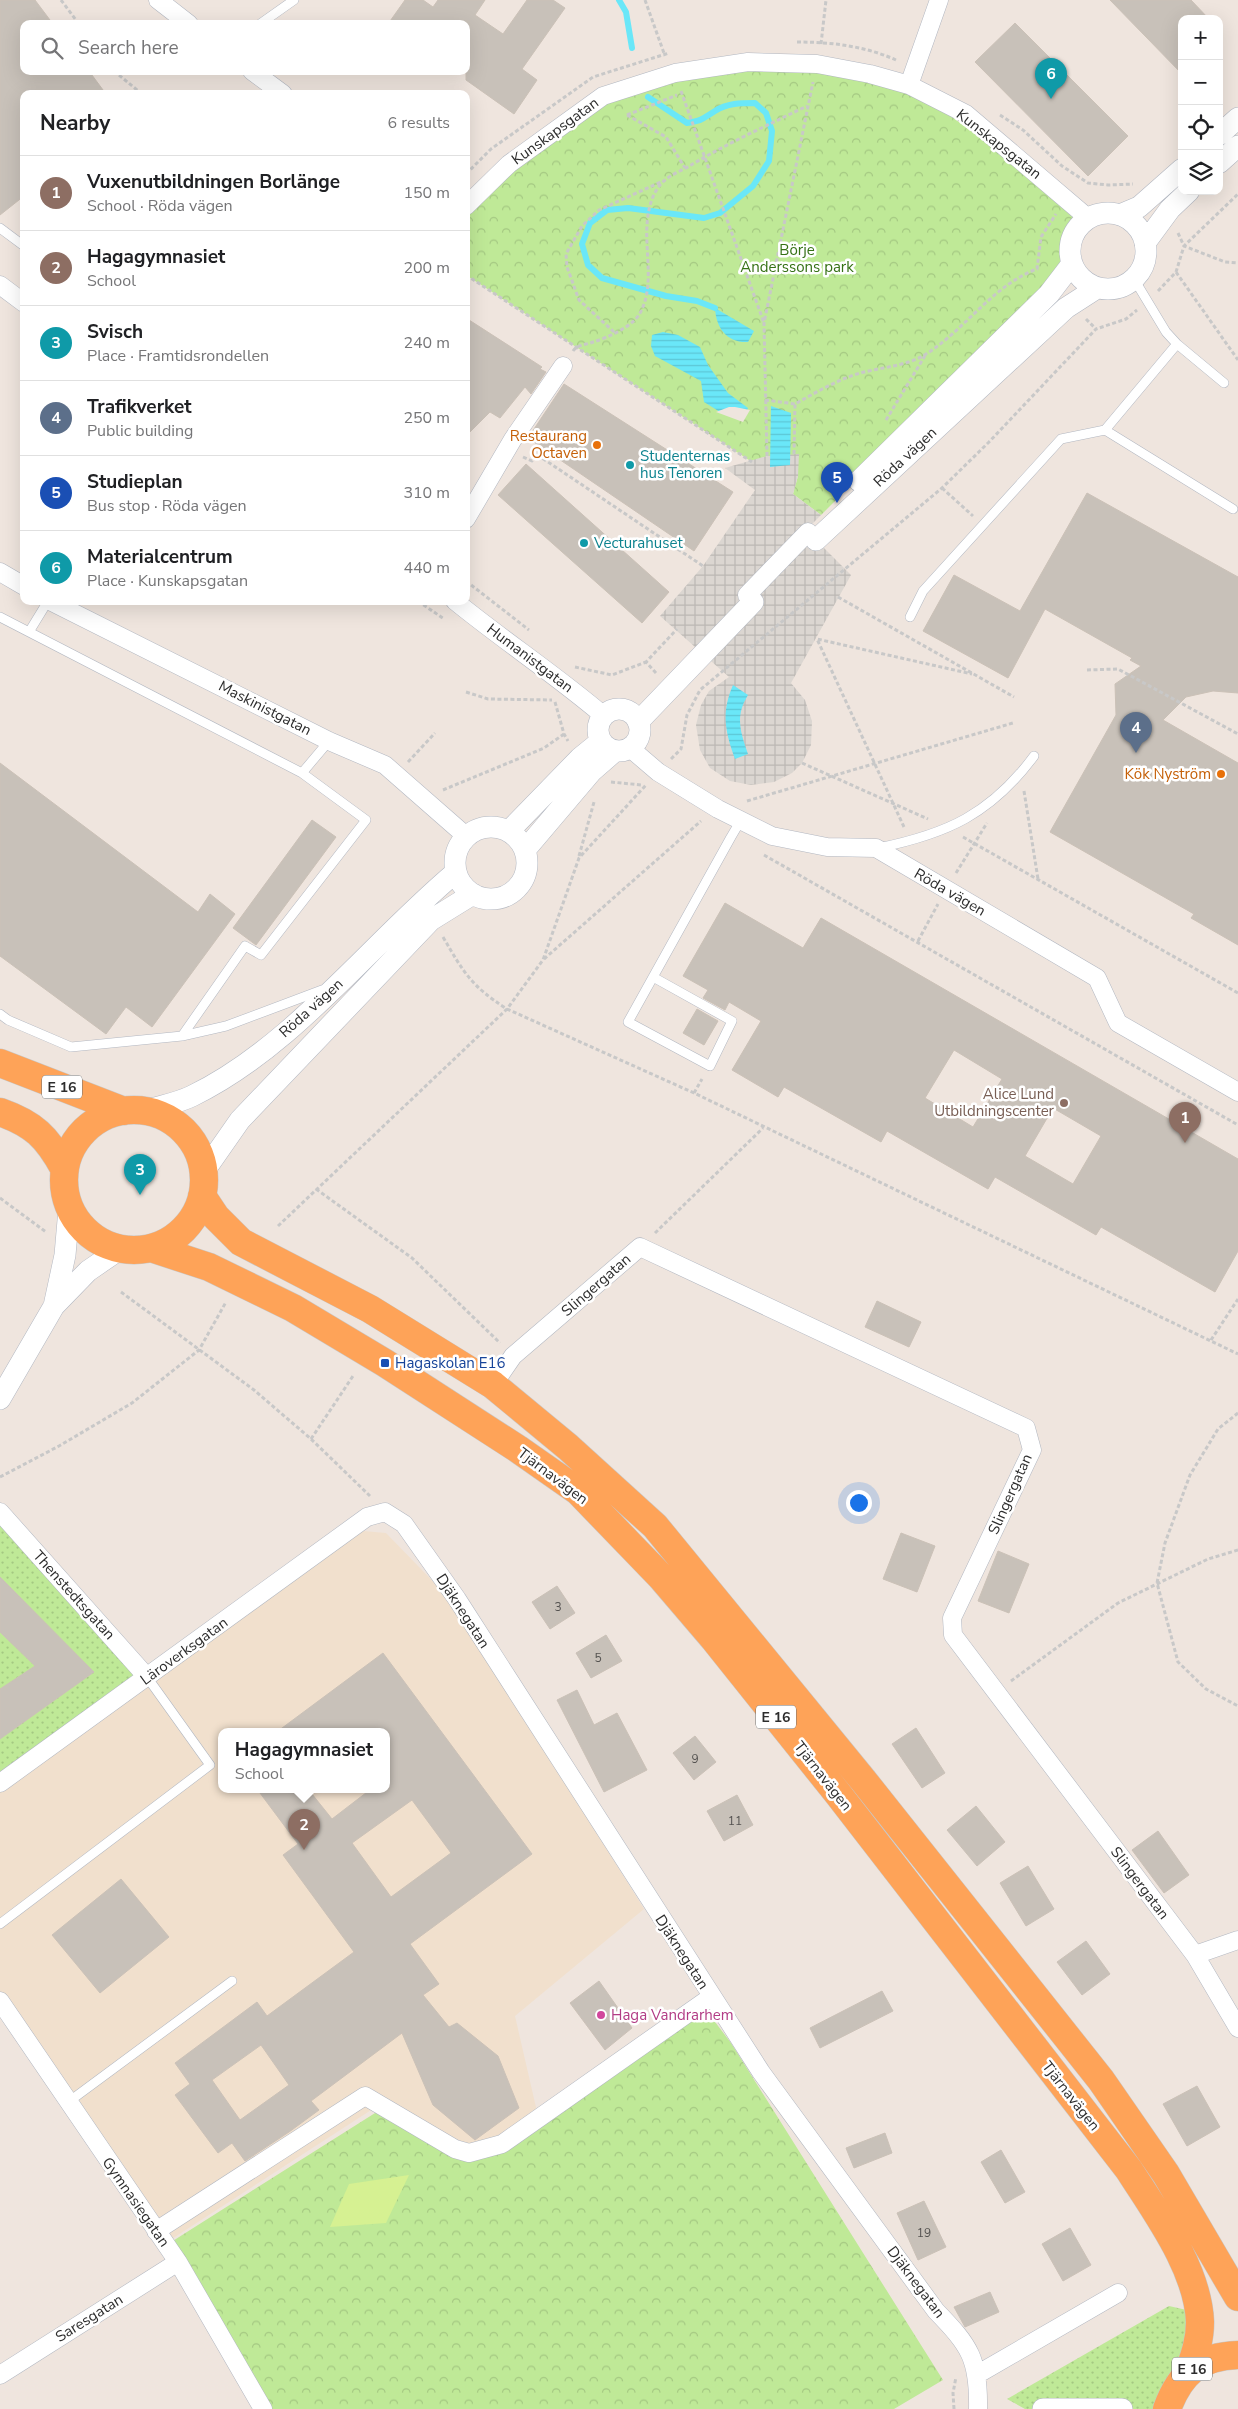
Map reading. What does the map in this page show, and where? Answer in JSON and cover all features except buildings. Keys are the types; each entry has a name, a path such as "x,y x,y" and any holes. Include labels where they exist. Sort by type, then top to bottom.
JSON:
{"highway":[{"name":"E 16","path":"0,1063 135,1111"},
{"path":"135,1111 173,1122 185,1132 194,1144 203,1185 192,1220 184,1229 169,1241 136,1251 120,1249 99,1242 82,1228 70,1210 64,1189 64,1168 70,1151 85,1130 107,1115 135,1111"},
{"path":"0,1112 18,1118 38,1131 51,1145 64,1168"},
{"name":"Tjärnavägen","path":"203,1185 216,1218 241,1242 370,1309 493,1385 568,1447 655,1526 863,1780 1101,2080 1166,2174 1238,2297"},
{"name":"Tjärnavägen","path":"151,1248 209,1267 293,1308 384,1363 518,1449 578,1491 661,1577 838,1794 1129,2170 1160,2220 1187,2270 1197,2302 1200,2323 1197,2350 1189,2371"},
{"name":"Tjärnavägen","path":"1167,2409 1174,2388 1189,2371 1205,2361 1224,2356 1238,2355"}],"street":[{"path":"158,0 184,20"},
{"path":"909,84 939,0"},
{"name":"Kunskapsgatan","path":"470,202 509,164 603,96 675,73 748,62 817,64 909,84 966,114 1088,218"},
{"path":"257,75 278,90"},
{"path":"1223,131 1238,118"},
{"path":"1223,159 1238,146"},
{"path":"1120,215 1139,207 1178,172"},
{"path":"1146,243 1170,209 1185,195"},
{"path":"1104,214 1120,215 1132,221 1141,231 1146,243 1146,256 1142,269 1134,279 1117,289 1097,288 1086,283 1077,274 1072,264 1071,241 1078,227 1088,218 1104,214"},
{"name":"Röda vägen","path":"634,718 1049,294 1072,264"},
{"path":"0,285 20,300"},
{"name":"Röda vägen","path":"812,536 1066,308 1097,288"},
{"path":"470,512 513,439 562,366"},
{"path":"0,572 20,584"},
{"name":"Maskinistgatan","path":"57,605 329,740 385,765 466,836"},
{"name":"Humanistgatan","path":"461,605 492,631 566,683 604,716"},
{"path":"525,850 591,770 615,746 639,737 634,718 616,710 604,716 598,728 615,746"},
{"name":"Röda vägen","path":"615,746 718,809 772,836 827,847 876,848 1098,978 1118,1023 1238,1092"},
{"path":"509,831 591,770"},
{"path":"487,826 509,831 516,836 525,850 526,872 514,890 505,896 494,899 473,894 459,881 456,872 456,852 466,836 487,826"},
{"name":"Röda vägen","path":"135,1111 191,1097 251,1062 337,985 419,903 456,872"},
{"name":"Röda vägen","path":"203,1185 240,1120 431,920 473,894"},
{"path":"54,1306 65,1255 70,1210"},
{"name":"Slingergatan","path":"493,1385 513,1356 640,1247 1026,1428 1032,1450 952,1618 954,1635 1195,1955 1238,2028"},
{"path":"0,1399 54,1306 88,1271 120,1249"},
{"name":"Thenstedtsgatan","path":"0,1512 147,1677"},
{"name":"Läroverksgatan","path":"0,1783 367,1517 385,1512"},
{"name":"Djäknegatan","path":"385,1512 404,1524 457,1599 711,1997 761,2072 936,2311 965,2343 978,2374 978,2409"},
{"path":"1195,1955 1238,1940"},
{"path":"156,2231 365,2096 455,2149 469,2153 502,2144 711,1997"},
{"name":"Gymnasiegatan","path":"0,2002 178,2262 263,2409"},
{"name":"Saresgatan","path":"0,2375 178,2262"},
{"path":"978,2374 1118,2293"},
{"path":"1043,2409 1122,2409"}],"lane":[{"path":"266,20 294,0"},
{"path":"0,228 20,243"},
{"path":"1134,279 1149,300 1166,332 1177,344 1224,383"},
{"path":"910,617 923,591 1062,439 1105,430 1177,344"},
{"path":"1105,430 1233,509"},
{"path":"29,632 46,605"},
{"path":"0,617 302,772 366,820 261,955 245,946 182,1036"},
{"path":"302,772 329,740"},
{"path":"876,848 910,842 949,829 982,810 1021,773 1034,756"},
{"path":"653,977 732,1021 710,1066 628,1022 731,836 741,820"},
{"path":"0,1014 8,1020 71,1046 182,1036 226,1026 337,985"},
{"path":"0,1924 210,1765 147,1677"},
{"path":"67,2102 232,1981"}],"path":[{"path":"61,0 76,20"},
{"path":"644,0 664,54 675,73 764,323"},
{"path":"767,456 764,323 817,64 826,0"},
{"path":"119,75 137,90"},
{"path":"682,93 628,115 666,137 685,168"},
{"path":"614,332 579,300 567,267 566,254 582,226 599,210 665,180 705,157 807,106"},
{"path":"576,347 595,342 637,318 649,280 647,224 650,203 656,191 665,180"},
{"path":"765,400 795,404 835,382 858,374 907,363 926,354 956,332 1019,275 1037,268 1041,237 1052,218 1088,183"},
{"path":"578,858 681,749 688,715 700,690 942,488 989,442 1096,329 1126,319 1149,300 1176,272 1184,246 1238,194"},
{"path":"1184,246 1225,262 1238,263"},
{"path":"1176,272 1238,360"},
{"path":"470,278 752,462"},
{"path":"886,420 926,354"},
{"path":"794,454 795,404"},
{"path":"518,464 523,457 532,461 536,454 703,566"},
{"path":"942,488 983,524"},
{"path":"470,584 536,636"},
{"path":"838,597 1014,697"},
{"path":"424,605 450,624"},
{"path":"910,842 895,804 817,639 972,674"},
{"path":"574,667 612,675 646,662"},
{"path":"1087,670 1118,669 1238,734"},
{"path":"466,692 488,699 554,700"},
{"path":"548,694 554,700 564,734 591,770 645,785 654,790"},
{"path":"718,809 876,765 1013,723"},
{"path":"396,774 435,734"},
{"path":"442,790 544,748 564,734"},
{"path":"802,763 949,829 1238,993"},
{"path":"543,960 578,858 591,770"},
{"path":"1021,773 1038,879"},
{"path":"278,1226 507,1009 543,960 703,820 695,815"},
{"path":"918,941 946,889 990,819"},
{"path":"731,836 1238,1125"},
{"path":"442,936 463,972 481,992 507,1009 694,1093 763,1128 1238,1354"},
{"path":"640,1247 763,1128"},
{"path":"316,1189 412,1258 513,1356"},
{"path":"0,1198 50,1235"},
{"path":"121,1292 254,1390 311,1439 385,1512"},
{"path":"0,1476 59,1446 132,1403 199,1350 228,1299"},
{"path":"1211,1340 1238,1299"},
{"path":"311,1439 354,1376"},
{"path":"1238,1413 1218,1429 1190,1475 1165,1543 1157,1584 1178,1662 1206,1689 1238,1706"},
{"path":"996,1692 1118,1603 1208,1559 1238,1550"}],"shaded area":[{"path":"799,454 798,476 793,494 821,515 806,530 851,575 791,683 805,700 812,721 811,745 802,763 792,773 774,782 751,785 730,781 710,768 700,750 696,725 701,705 709,691 729,677 660,616 703,566 755,490 725,468 767,456"},
{"path":"363,1531 386,1533 452,1601 644,1909 515,2016 538,2116 470,2150 382,2103 167,2242 0,1992 0,1791"}],"green space":[{"name":"Börje Anderssons park","path":"748,62 909,85 1088,218 1078,228 1072,238 1072,264 821,515 793,494 798,476 767,456 752,462 470,278 470,203 603,96"},
{"path":"0,1512 147,1677 0,1783"},
{"path":"706,2010 731,2043 943,2380 894,2409 266,2409 168,2244 383,2108 468,2153 503,2143"},
{"path":"409,2175 386,2223 330,2227 349,2184"},
{"path":"1169,2306 1191,2311 1188,2346 1159,2409 1025,2409 1007,2399"}],"water":[{"path":"715,308 754,331 748,342 734,340 724,333 720,328"},
{"path":"663,332 678,335 700,347 708,365 728,393 748,408 743,420 720,412 704,402 701,381 655,356 651,346 652,335"},
{"path":"771,406 791,413 790,465 770,467"},
{"path":"733,685 748,695 741,710 740,724 748,754 735,759 726,722 727,704"}],"pier":[{"path":"729,407 750,410 743,422 716,412"}],"waterway":[{"path":"619,0 626,12 632,48"},
{"path":"648,97 687,123 702,119 724,106 739,103 755,103 766,113 772,131 769,161 753,186 720,213 704,218 628,208 607,210 590,223 582,244 588,265 602,278 666,296 697,301 715,308"}],"place":[{"name":"Materialcentrum","path":"1051,99"},
{"name":"Restaurang Octaven","path":"597,445"},
{"name":"Studenternas hus Tenoren","path":"630,465"},
{"name":"Studieplan","path":"837,503"},
{"name":"Vecturahuset","path":"584,543"},
{"name":"Trafikverket","path":"1136,753"},
{"name":"Kök Nyström","path":"1221,774"},
{"name":"Alice Lund Utbildningscenter","path":"1064,1103"},
{"name":"Vuxenutbildningen Borlänge","path":"1185,1143"},
{"name":"Svisch","path":"140,1195"},
{"name":"Hagaskolan E16","path":"385,1363"},
{"name":"Hagagymnasiet","path":"304,1850"},
{"name":"Haga Vandrarhem","path":"601,2015"}]}
